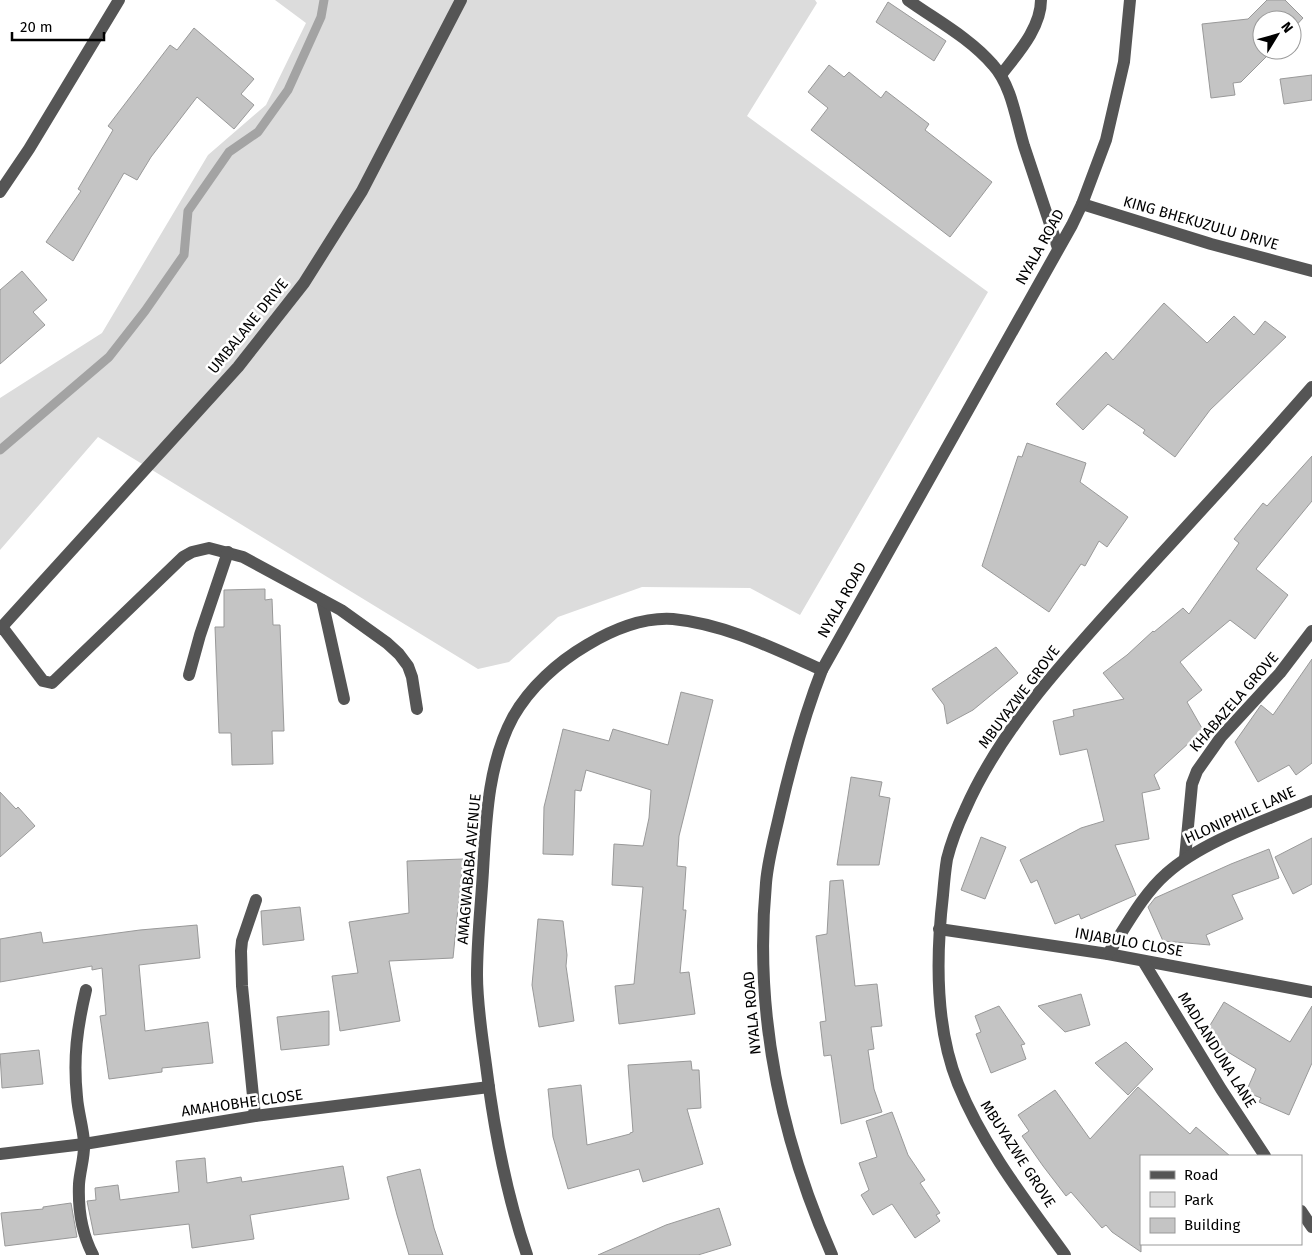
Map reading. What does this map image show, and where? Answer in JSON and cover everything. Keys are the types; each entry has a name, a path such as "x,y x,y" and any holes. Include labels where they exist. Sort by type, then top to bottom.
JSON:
{"street":[{"path":"0,192 29,149 118,0"},
{"name":"UMBALANE DRIVE","path":"1,628 238,366 304,283 362,190 461,0"},
{"path":"908,0 975,47 1001,74 1058,248"},
{"path":"1001,74 1015,57 1031,32 1040,11 1041,0"},
{"name":"NYALA ROAD","path":"832,1255 808,1197 792,1148 782,1109 767,1030 763,949 766,881 776,830 809,702 822,670 1082,204 1106,140 1124,62 1130,0"},
{"name":"KING BHEKUZULU DRIVE","path":"1082,204 1211,244 1312,272"},
{"name":"MBUYAZWE GROVE","path":"1066,1255 999,1160 971,1115 957,1081 948,1047 941,1004 938,954 947,858 965,810 987,766 1018,721 1094,628 1312,387"},
{"path":"1,628 43,681 52,684 183,557 192,552 209,548 244,557 341,610 387,643 408,666 412,677 417,709"},
{"path":"189,675 200,634 228,552"},
{"path":"322,600 344,699"},
{"name":"AMAGWABABA AVENUE","path":"527,1255 501,1165 478,1010 477,974 485,827 496,760 514,716 525,699 544,678 572,654 603,636 634,623 670,619 700,623 737,634 822,670"},
{"name":"KHABAZELA GROVE","path":"1185,858 1191,791 1197,771 1221,737 1280,673 1312,631"},
{"name":"HLONIPHILE LANE","path":"1108,954 1149,892 1185,858 1215,842 1312,801"},
{"path":"255,1116 242,986 241,951 242,941 256,900"},
{"name":"INJABULO CLOSE","path":"939,928 1108,954 1312,992"},
{"name":"MADLANDUNA LANE","path":"1143,961 1221,1089 1264,1155"},
{"path":"86,990 77,1028 75,1053 77,1098 84,1144 79,1185 80,1203 87,1244 93,1255"},
{"name":"AMAHOBHE CLOSE","path":"0,1154 84,1144 255,1116 489,1087"},
{"path":"1302,1212 1312,1227"}],"green space":[{"path":"275,0 815,0 817,3 747,116 988,292 800,615 750,588 642,587 558,617 509,662 478,669 98,437 0,550 0,398 102,333 208,155 266,105 306,23"}],"building":[{"path":"1267,0 1285,0 1295,10 1257,10"},
{"path":"888,2 946,41 934,61 876,22"},
{"path":"1252,15 1252,60 1263,60 1241,82 1233,83 1235,95 1211,98 1202,24 1248,19"},
{"path":"194,28 254,79 241,94 254,105 234,129 197,97 151,157 137,180 124,173 73,261 46,242 81,191 78,189 113,130 108,126 170,45 177,50"},
{"path":"829,65 844,77 849,72 881,98 886,91 929,124 925,130 992,182 950,237 811,130 828,108 808,92"},
{"path":"1312,75 1312,100 1284,104 1280,79"},
{"path":"22,271 47,300 33,312 45,325 0,364 0,290"},
{"path":"1164,303 1207,343 1234,316 1254,335 1265,321 1286,337 1210,410 1175,457 1143,433 1145,430 1108,404 1083,430 1056,404 1106,352 1113,360"},
{"path":"1027,443 1086,463 1080,482 1128,517 1107,547 1099,541 1085,566 1081,564 1049,612 982,566 1018,456 1022,457"},
{"path":"1312,456 1312,501 1256,569 1288,595 1255,639 1230,620 1180,662 1202,690 1187,702 1203,730 1154,775 1160,789 1142,793 1149,839 1115,845 1136,895 1081,919 1079,914 1055,924 1037,880 1031,883 1020,860 1081,828 1104,821 1087,749 1060,755 1053,721 1074,716 1073,710 1124,699 1103,673 1183,608 1189,614 1239,543 1234,539 1263,503 1267,506"},
{"path":"265,589 265,600 272,599 273,625 280,625 284,731 272,731 273,764 232,765 231,733 219,733 215,627 224,627 224,590"},
{"path":"996,647 1018,673 973,710 947,724 944,705 932,689"},
{"path":"1312,659 1312,763 1296,775 1289,765 1258,782 1235,742 1261,705 1273,715"},
{"path":"681,692 713,700 679,836 677,866 686,867 683,910 686,910 680,973 689,972 695,1014 619,1024 615,986 634,984 643,887 612,885 614,844 643,846 649,818 651,790 586,770 581,791 575,790 573,855 543,854 544,807 563,729 609,741 613,729 668,745"},
{"path":"851,777 882,782 879,796 890,798 879,865 837,865"},
{"path":"0,792 16,809 18,807 35,826 0,857"},
{"path":"981,837 1006,847 985,899 961,890"},
{"path":"1312,838 1312,884 1293,894 1275,857"},
{"path":"1269,849 1279,878 1232,895 1243,919 1206,935 1210,945 1163,941 1148,907 1155,898"},
{"path":"463,859 453,958 389,961 400,1021 340,1031 332,976 358,973 349,922 409,913 407,861"},
{"path":"843,880 855,986 877,984 882,1026 871,1027 874,1049 868,1050 874,1089 882,1112 841,1124 831,1055 824,1056 820,1022 826,1021 816,936 827,934 830,881"},
{"path":"300,907 304,940 263,945 261,911"},
{"path":"538,919 563,921 567,955 566,966 574,1021 539,1027 532,985"},
{"path":"197,925 200,958 139,965 145,1031 208,1022 213,1063 162,1068 162,1072 109,1079 100,1016 106,1015 102,968 92,970 92,966 0,982 0,939 41,932 43,943 140,930"},
{"path":"1081,994 1090,1025 1065,1032 1038,1006"},
{"path":"1224,1002 1290,1042 1312,1006 1312,1063 1289,1115 1259,1102 1261,1098 1246,1092 1256,1069 1203,1037"},
{"path":"999,1006 1025,1044 1021,1045 1026,1059 991,1073 976,1034 981,1032 975,1016"},
{"path":"329,1011 329,1045 281,1050 277,1017"},
{"path":"1126,1042 1153,1069 1128,1095 1095,1063"},
{"path":"39,1050 43,1084 2,1088 0,1054"},
{"path":"691,1061 692,1070 699,1070 701,1108 687,1109 703,1164 643,1182 639,1169 568,1189 553,1137 548,1089 581,1085 587,1145 633,1132 628,1065"},
{"path":"1138,1087 1190,1134 1196,1127 1229,1155 1140,1155 1141,1252 1112,1232 1106,1225 1102,1228 1071,1192 1066,1196 1022,1136 1029,1131 1018,1115 1055,1090 1090,1139"},
{"path":"892,1112 908,1155 925,1180 920,1183 940,1213 936,1215 940,1221 915,1238 892,1204 873,1215 861,1195 869,1190 859,1163 877,1157 866,1121"},
{"path":"205,1158 207,1183 241,1177 242,1182 343,1166 349,1199 250,1215 254,1239 192,1248 189,1224 94,1235 87,1201 96,1200 95,1188 118,1185 120,1200 179,1192 176,1161"},
{"path":"420,1169 434,1228 443,1255 409,1255 397,1215 387,1177"},
{"path":"71,1203 77,1237 5,1246 1,1213 43,1209 43,1207"},
{"path":"719,1208 731,1245 698,1255 598,1255 666,1225"}],"waterway":[{"path":"0,450 109,357 145,311 184,255 188,211 229,152 258,132 288,90 321,17 324,0"}]}
